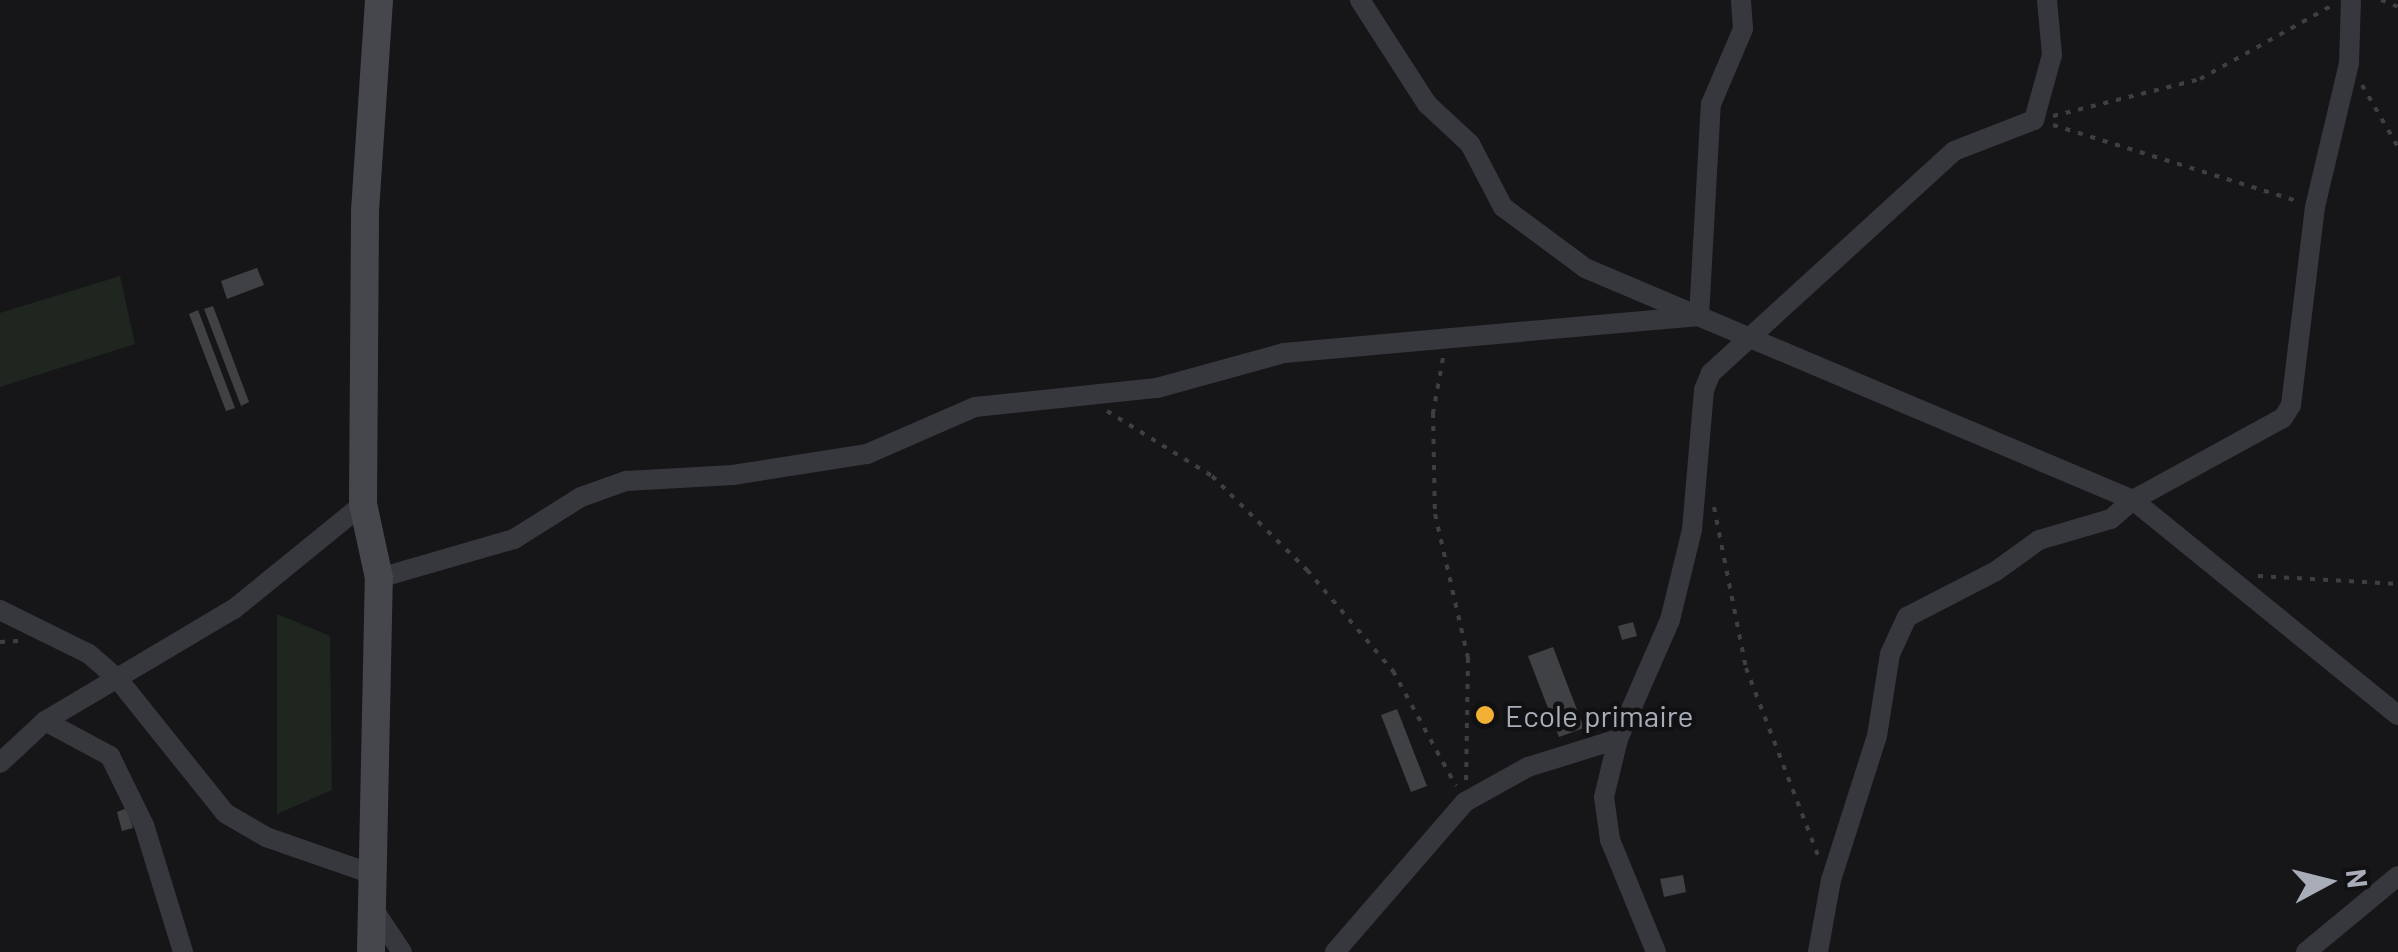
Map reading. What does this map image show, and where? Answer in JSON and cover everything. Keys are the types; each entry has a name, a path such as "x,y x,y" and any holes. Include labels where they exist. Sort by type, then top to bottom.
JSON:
{"street":[{"path":"370,952 379,578 363,504 364,211 378,0"},
{"path":"1360,0 1427,104 1470,144 1503,207 1585,268 1757,336 1876,394 2134,500 2398,715"},
{"path":"1699,316 1711,104 1743,29 1741,0"},
{"path":"1656,952 1610,840 1604,797 1618,739 1670,620 1692,530 1704,390 1712,373 1757,336 1888,206 1954,151 2034,120 2052,54 2046,0"},
{"path":"1818,952 1831,880 1867,774 1890,654 1907,617 1996,572 2038,540 2112,519 2134,500 2283,418 2291,405 2315,207 2350,63 2349,0"},
{"path":"379,578 514,539 581,497 626,481 733,474 867,454 975,406 1158,388 1284,353 1699,316"},
{"path":"0,763 45,722 234,609 363,504"},
{"path":"0,610 89,654 117,678 225,813 266,836 372,874"},
{"path":"45,722 98,744 110,756 144,825 183,952"},
{"path":"1335,952 1466,802 1528,767 1618,739"},
{"path":"2306,952 2398,876"},
{"path":"372,907 402,952"}],"path":[{"path":"2034,120 2200,79 2349,0"},
{"path":"2381,0 2398,7"},
{"path":"2350,63 2398,147"},
{"path":"2034,120 2228,175 2315,207"},
{"path":"1454,340 1436,370 1433,446 1435,514 1468,658 1466,802"},
{"path":"1082,396 1212,476 1306,570 1393,671 1466,802"},
{"path":"1712,500 1746,668 1806,834 1831,880"},
{"path":"2227,576 2398,584"}],"shaded area":[{"path":"120,276 135,344 0,387 0,313"},
{"path":"277,614 330,636 332,790 277,814"}],"building":[{"path":"257,268 264,285 227,299 221,281"},
{"path":"213,306 249,402 241,406 204,309"},
{"path":"198,310 235,408 226,411 189,314"},
{"path":"1633,622 1637,636 1622,640 1618,626"},
{"path":"1553,647 1584,728 1559,737 1528,656"},
{"path":"1397,709 1427,786 1411,792 1381,715"},
{"path":"127,808 133,828 122,831 117,812"},
{"path":"1683,875 1686,892 1664,897 1660,879"}],"place":[{"name":"Ecole primaire","path":"1485,715"}]}
